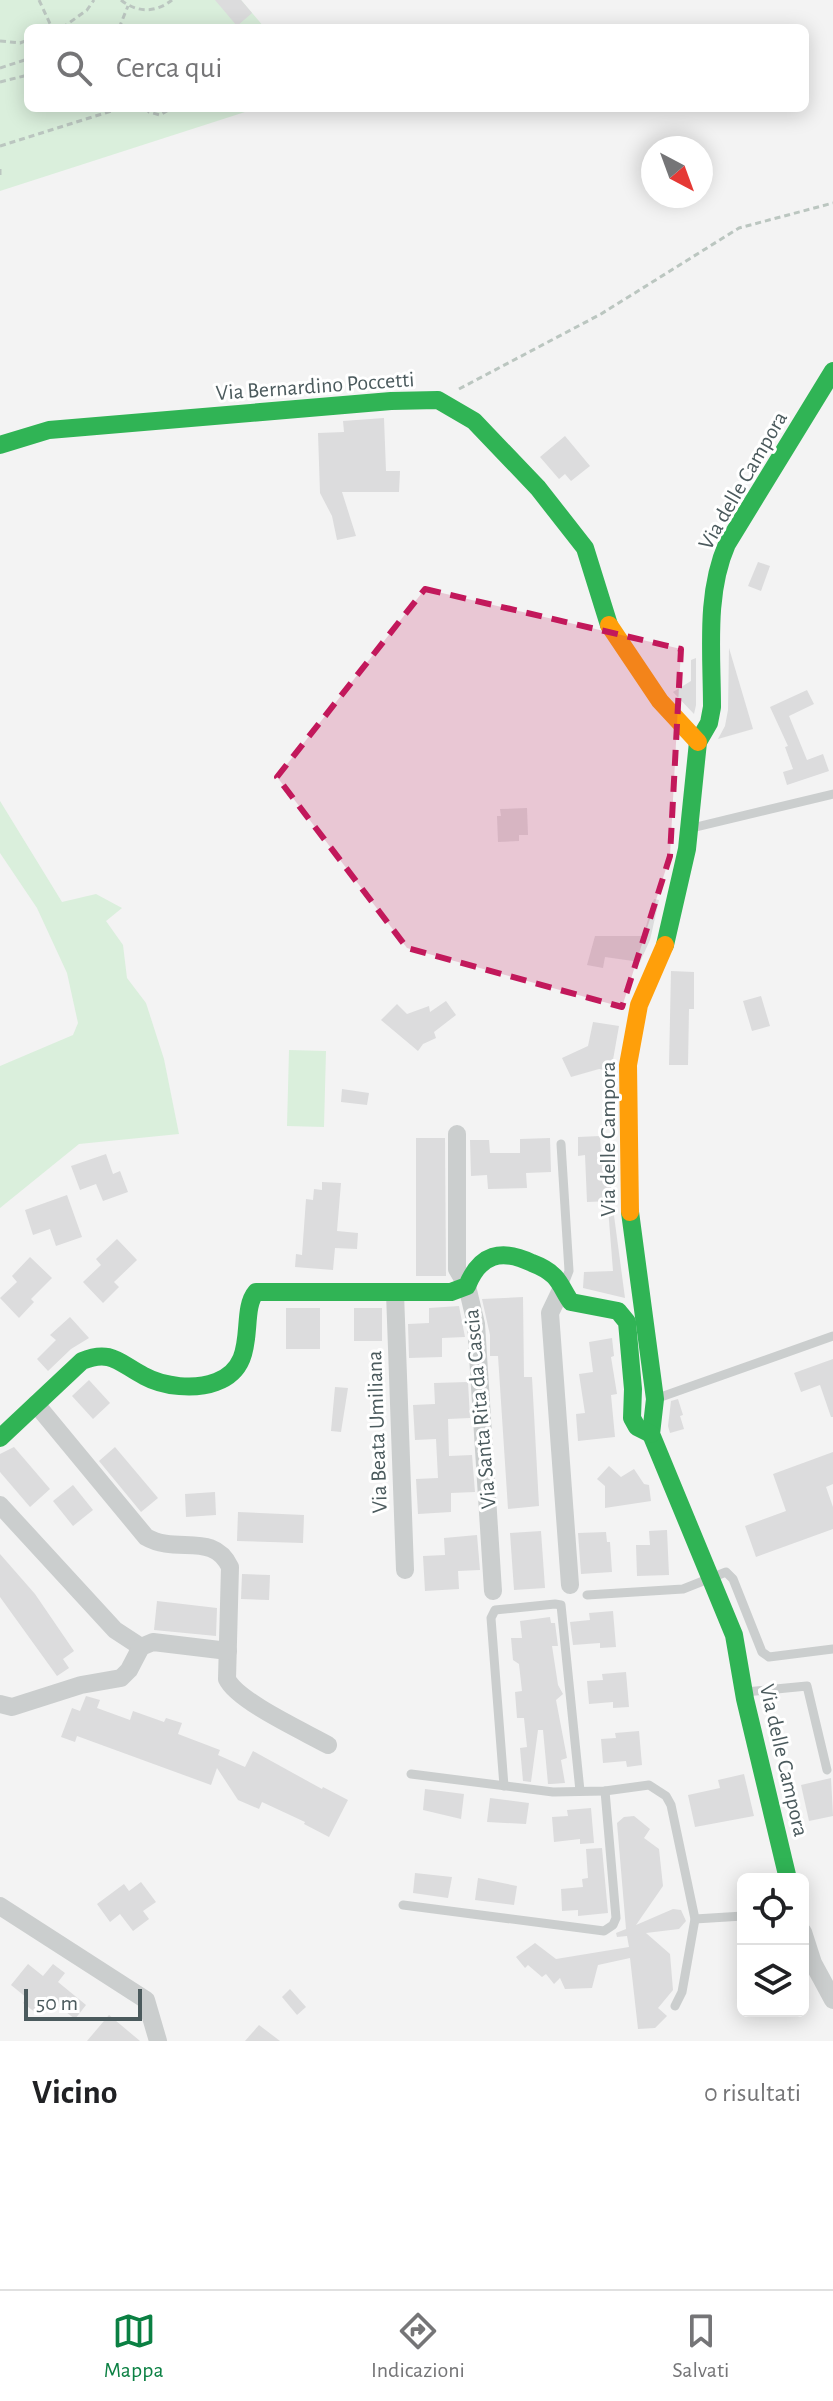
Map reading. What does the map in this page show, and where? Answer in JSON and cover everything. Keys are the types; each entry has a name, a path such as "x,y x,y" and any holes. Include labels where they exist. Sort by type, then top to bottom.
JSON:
{"street":[{"name":"Via delle Campora","path":"787,1873 744,1692 734,1635 651,1434 655,1399 629,1207 628,1065 639,1005 665,945 687,849 698,742 709,723 712,707 711,617 718,565 727,544 833,371"},
{"name":"Via Bernardino Poccetti","path":"0,445 49,430 391,401 438,400 474,421 538,488 585,548 610,627 660,701 698,742"},
{"name":"Via Santa Rita da Cascia","path":"457,1134 457,1269 467,1286 476,1324 493,1591"},
{"path":"0,1438 82,1361 99,1355 120,1362 147,1378 166,1383 210,1384 229,1375 244,1350 250,1299 256,1292 451,1292 467,1286 472,1270 489,1256 506,1255 521,1257 553,1274 571,1302 618,1311 627,1322 633,1389 632,1418 637,1427 651,1434"},
{"path":"561,1290 550,1313 570,1585"},
{"name":"Via Beata Umiliana","path":"395,1293 405,1570"},
{"path":"36,1404 146,1537 162,1544 213,1547 223,1553 230,1567 227,1679 236,1691 328,1745"},
{"path":"0,1505 115,1630 141,1647"},
{"path":"0,1704 12,1707 81,1685 121,1678 141,1647 153,1642 228,1651"},
{"path":"0,1694 31,1700"},
{"path":"0,1906 146,2000 158,2041"},
{"path":"807,1945 833,2000"}],"lane":[{"path":"689,829 833,794"},
{"path":"561,1144 569,1271 561,1290"},
{"path":"655,1399 833,1336"},
{"path":"587,1595 683,1589 726,1572 733,1579 762,1652 769,1657 833,1649"},
{"path":"504,1786 491,1618 495,1610 555,1604 561,1605 580,1791"},
{"path":"744,1692 807,1686 827,1770"},
{"path":"411,1774 553,1792 605,1791 649,1785 666,1796 671,1805 695,1919 682,1992 675,2006"},
{"path":"403,1905 604,1931 613,1925 616,1918 605,1791"},
{"path":"695,1919 737,1916"}],"path":[{"path":"39,0 50,24"},
{"path":"68,24 87,10 94,0"},
{"path":"121,0 142,11 158,9 172,0"},
{"path":"121,24 128,6"},
{"path":"0,41 24,42"},
{"path":"0,68 24,60"},
{"path":"0,82 24,76"},
{"path":"0,146 108,112"},
{"path":"438,400 601,314 739,228 833,203"}],"highlighted area":[{"path":"425,589 681,649 670,856 622,1007 407,948 277,777"}],"green space":[{"path":"0,0 241,0 262,24 24,24 24,112 245,112 0,191"},
{"path":"0,801 62,902 96,894 122,908 106,921 123,945 127,978 146,1003 164,1059 179,1134 79,1144 0,1208 0,1066 73,1035 78,1023 67,973 37,908 0,853"},
{"path":"289,1050 326,1051 324,1127 287,1126"}],"building":[{"path":"215,0 241,0 252,13 235,24"},
{"path":"384,418 386,471 400,471 399,492 342,492 356,536 337,540 332,516 320,493 318,433 344,432 343,421"},
{"path":"565,436 590,466 571,481 565,474 559,479 540,457"},
{"path":"758,562 770,566 761,591 748,586"},
{"path":"729,648 753,729 718,739 728,710"},
{"path":"696,658 694,714 673,692 691,681 691,660"},
{"path":"807,690 814,704 789,716 807,760 823,754 829,771 787,785 783,772 793,769 785,747 788,746 770,707"},
{"path":"527,808 528,835 519,835 519,841 498,842 497,816 501,816 500,809"},
{"path":"654,899 659,900 650,940 640,962 605,957 603,968 587,965 595,936 643,936"},
{"path":"671,971 694,972 694,1009 689,1009 688,1065 669,1065"},
{"path":"761,996 770,1026 752,1031 743,1001"},
{"path":"446,1001 456,1015 434,1032 436,1038 423,1044 418,1051 381,1020 397,1004 407,1014 429,1006 430,1012"},
{"path":"593,1022 619,1026 611,1071 599,1069 571,1077 562,1058 588,1046"},
{"path":"342,1089 369,1093 367,1105 341,1102"},
{"path":"600,1136 601,1154 610,1154 612,1201 587,1202 585,1155 578,1156 578,1137"},
{"path":"416,1138 445,1138 446,1276 416,1276"},
{"path":"550,1138 551,1172 526,1173 527,1188 488,1189 487,1175 471,1176 470,1140 489,1140 490,1153 520,1153 520,1139"},
{"path":"106,1154 113,1174 120,1171 128,1192 103,1201 96,1184 80,1190 71,1166"},
{"path":"322,1182 341,1183 337,1231 358,1233 357,1249 335,1248 333,1270 295,1267 296,1254 302,1255 306,1199 313,1200 314,1189 322,1190"},
{"path":"67,1195 82,1237 56,1246 50,1229 33,1235 25,1210"},
{"path":"608,1208 613,1208 625,1298 583,1288 584,1272 613,1271"},
{"path":"117,1239 137,1260 114,1282 119,1287 103,1303 83,1282 101,1265 96,1259"},
{"path":"30,1257 52,1278 31,1299 34,1302 19,1318 0,1298 17,1282 12,1276"},
{"path":"523,1297 524,1377 532,1377 539,1506 508,1509 498,1356 490,1356 490,1335 482,1299"},
{"path":"459,1306 465,1337 442,1338 442,1357 409,1358 408,1324 429,1323 429,1308"},
{"path":"286,1308 320,1308 320,1349 286,1349"},
{"path":"354,1308 382,1308 382,1341 354,1341"},
{"path":"70,1317 89,1338 71,1349 48,1371 37,1359 56,1340 50,1335"},
{"path":"612,1338 614,1356 611,1357 617,1394 611,1395 615,1437 578,1441 576,1414 585,1413 579,1374 593,1372 589,1342"},
{"path":"833,1359 831,1417 820,1385 801,1392 794,1373"},
{"path":"89,1380 110,1403 93,1419 72,1396"},
{"path":"468,1382 470,1418 448,1419 449,1456 472,1455 475,1492 451,1493 451,1512 418,1514 416,1479 438,1478 436,1439 415,1440 413,1405 435,1404 434,1383"},
{"path":"335,1387 348,1388 341,1432 331,1431"},
{"path":"678,1399 684,1429 670,1433 671,1401"},
{"path":"14,1447 50,1489 30,1507 0,1472 0,1454"},
{"path":"115,1447 158,1498 141,1512 99,1461"},
{"path":"833,1452 833,1484 826,1487 833,1507 833,1529 756,1557 745,1526 786,1511 773,1474"},
{"path":"609,1466 621,1477 634,1469 644,1484 649,1485 651,1501 605,1508 605,1486 597,1479"},
{"path":"73,1485 93,1510 73,1526 53,1501"},
{"path":"215,1492 216,1515 186,1517 185,1494"},
{"path":"238,1512 304,1515 303,1543 237,1541"},
{"path":"667,1530 669,1575 637,1576 636,1545 650,1545 649,1531"},
{"path":"541,1531 545,1588 514,1590 510,1533"},
{"path":"606,1532 607,1542 610,1542 612,1572 581,1574 578,1533"},
{"path":"477,1535 480,1570 458,1571 459,1589 425,1591 423,1556 445,1555 444,1538"},
{"path":"0,1554 35,1594 74,1651 63,1659 69,1668 57,1676 0,1597"},
{"path":"242,1574 270,1575 269,1600 241,1599"},
{"path":"157,1601 217,1608 216,1636 154,1630"},
{"path":"613,1611 616,1647 600,1648 600,1643 573,1645 570,1622 590,1620 589,1613"},
{"path":"550,1617 551,1623 555,1623 558,1646 552,1646 558,1685 563,1694 556,1700 567,1758 561,1760 565,1783 548,1784 543,1730 538,1730 531,1782 523,1781 520,1748 527,1747 524,1718 517,1718 515,1692 522,1691 519,1664 513,1660 511,1638 522,1638 520,1621"},
{"path":"626,1672 629,1707 613,1708 613,1702 589,1704 587,1681 603,1680 602,1674"},
{"path":"86,1696 100,1700 97,1708 130,1720 133,1711 164,1722 166,1718 182,1723 178,1734 220,1750 218,1755 245,1767 253,1751 348,1800 329,1837 262,1802 259,1809 238,1800 217,1768 211,1785 77,1736 75,1742 61,1737 72,1708 80,1711"},
{"path":"639,1731 642,1765 627,1767 626,1761 603,1763 601,1739 616,1738 615,1733"},
{"path":"744,1774 754,1816 695,1827 688,1795 720,1788 718,1780"},
{"path":"831,1778 833,1816 809,1821 801,1785"},
{"path":"425,1789 464,1794 461,1819 423,1810"},
{"path":"490,1798 529,1803 526,1824 487,1822"},
{"path":"591,1808 594,1843 580,1844 580,1839 554,1842 552,1817 568,1816 567,1810"},
{"path":"634,1816 650,1829 644,1838 659,1849 663,1886 636,1925 673,1909 681,1910 686,1921 679,1929 646,1933 670,1954 673,1990 658,2008 667,2016 655,2028 638,2029 630,1958 598,1965 592,1988 565,1989 560,1978 554,1984 546,1974 542,1977 528,1965 525,1968 516,1957 535,1943 556,1959 629,1947 627,1936 617,1937 616,1933 626,1929 617,1823 624,1817"},
{"path":"602,1848 608,1913 578,1916 578,1910 562,1911 561,1889 583,1887 582,1879 588,1878 586,1849"},
{"path":"415,1873 452,1877 448,1898 413,1893"},
{"path":"478,1878 517,1886 514,1905 475,1900"},
{"path":"141,1882 156,1902 143,1911 149,1919 133,1931 120,1914 110,1922 97,1904 124,1884 129,1891"},
{"path":"28,1964 43,1976 53,1964 65,1973 58,1982 86,2005 75,2019 48,1998 36,2013 23,2003 27,1998 11,1985"},
{"path":"290,1989 306,2007 297,2015 282,1997"},
{"path":"109,2015 140,2041 87,2041"},
{"path":"259,2025 280,2041 245,2041"}],"traffic: fast":[{"path":"665,945 687,849 698,742 709,723 712,707 711,624 720,563 727,544 833,371"},
{"path":"0,445 49,430 391,401 438,400 474,421 538,488 585,548 609,625"},
{"path":"630,1212 655,1399 651,1434 734,1635 745,1699 787,1873"},
{"path":"0,1438 82,1361 92,1358 114,1359 161,1383 199,1386 216,1382 239,1364 244,1352 248,1313 256,1292 451,1292 467,1286 478,1267 501,1255 521,1258 547,1270 571,1302 618,1311 627,1322 633,1389 632,1418 637,1427 651,1434"}],"traffic: slow":[{"path":"609,625 660,701 698,742"},
{"path":"630,1212 628,1065 639,1005 665,945"}]}
